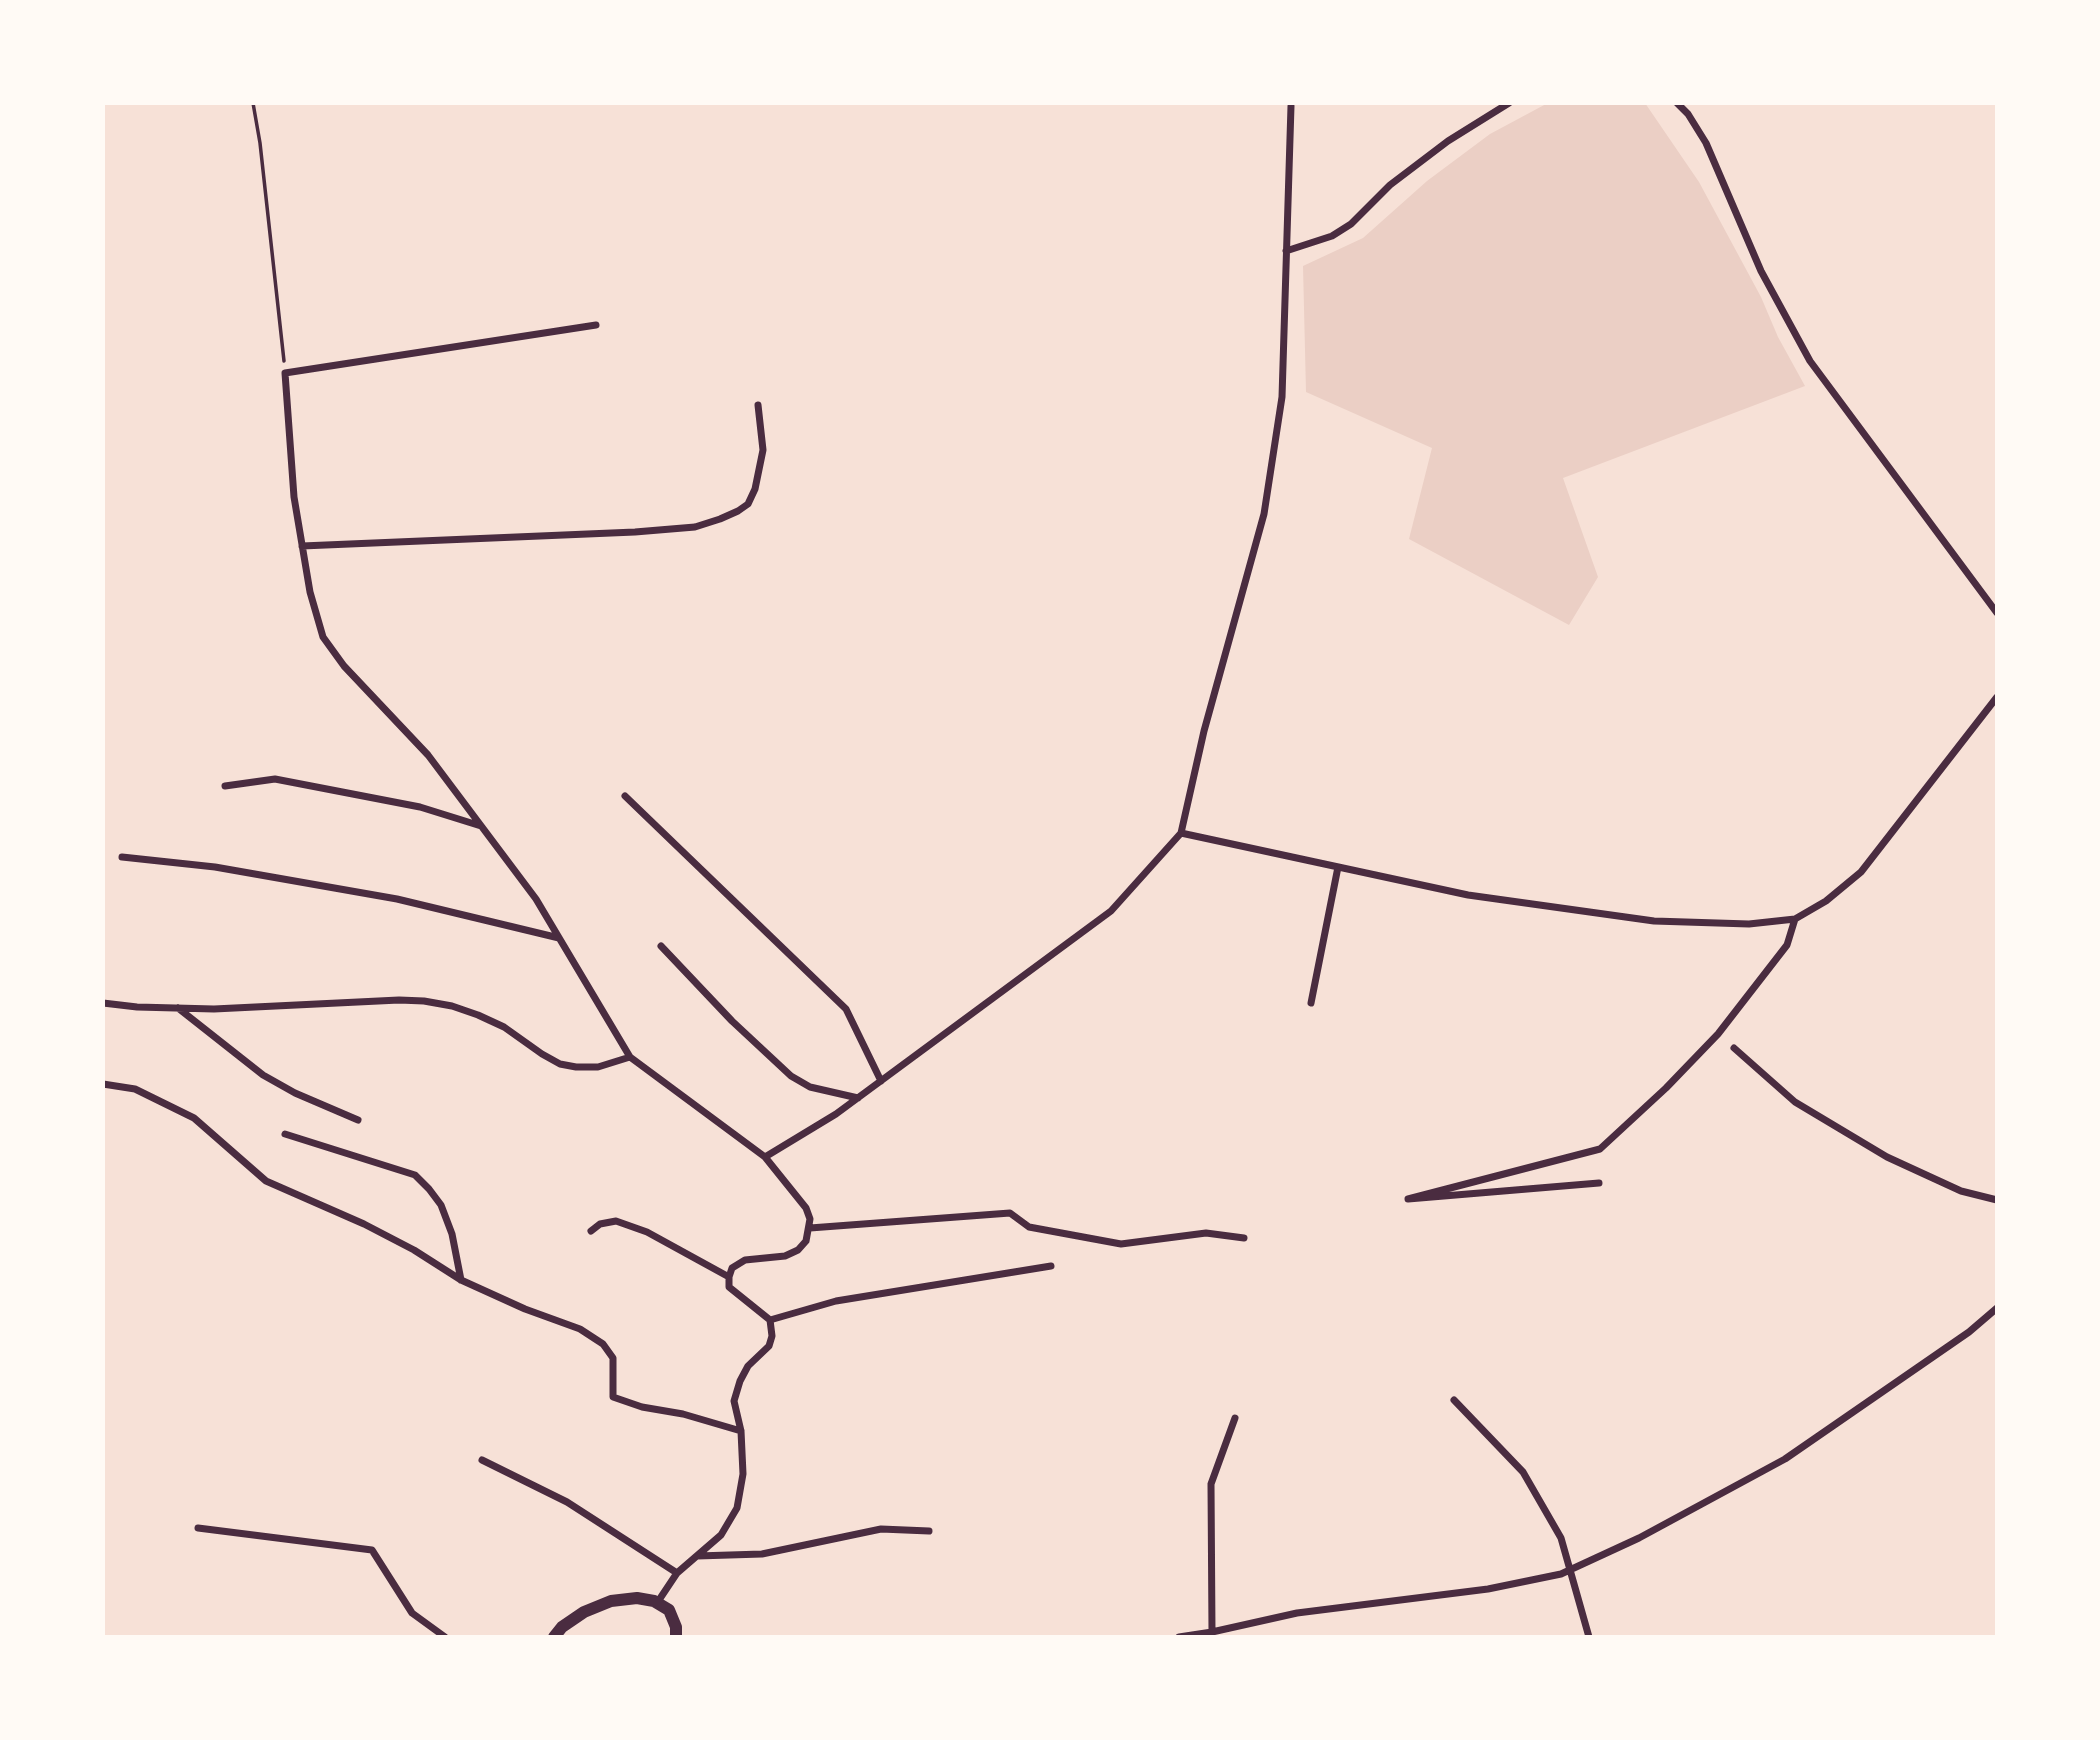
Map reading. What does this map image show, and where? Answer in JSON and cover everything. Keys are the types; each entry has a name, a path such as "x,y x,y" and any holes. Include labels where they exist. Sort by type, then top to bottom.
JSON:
{"street":[{"path":"1286,251 1332,236 1351,224 1390,185 1448,141 1509,103"},
{"path":"1677,103 1688,114 1706,143 1760,271 1810,361 1997,613"},
{"path":"765,1157 836,1114 1111,911 1181,833 1204,731 1264,514 1282,397 1291,106"},
{"path":"596,325 285,373 294,497 310,592 323,637 344,666 428,755 536,899 630,1057 765,1157 806,1208 810,1219 806,1241 798,1250 785,1256 745,1260 733,1268 729,1277 729,1287 770,1320 772,1336 769,1346 748,1366 734,1401 741,1431 743,1474 737,1508 721,1535 677,1573 657,1603"},
{"path":"302,546 695,527 720,519 748,504 755,489 763,450 758,405"},
{"path":"1181,833 1468,895 1654,921 1749,924 1795,919 1826,901 1861,872 1997,696"},
{"path":"225,786 275,779 420,807 482,827"},
{"path":"625,796 846,1009 881,1081"},
{"path":"122,856 215,867 397,899 559,938"},
{"path":"1311,1003 1338,867"},
{"path":"1599,1183 1408,1199 1600,1149 1666,1088 1718,1034 1787,945 1795,919"},
{"path":"661,946 732,1021 791,1076 810,1087 858,1098"},
{"path":"103,1003 214,1009 398,999 424,1001 452,1006 504,1027 560,1064 598,1067 630,1057"},
{"path":"178,1008 263,1075 295,1093 358,1120"},
{"path":"1734,1048 1795,1102 1887,1157 1961,1191 1997,1200"},
{"path":"103,1084 135,1089 194,1118 266,1181 364,1224 414,1250 461,1280 580,1329 603,1344 613,1358 613,1397 642,1408 683,1414 741,1431"},
{"path":"285,1134 415,1175 441,1205 452,1234 461,1280"},
{"path":"810,1228 1010,1213 1029,1227 1121,1244 1206,1233 1244,1238"},
{"path":"591,1231 600,1224 616,1221 648,1232 729,1277"},
{"path":"770,1320 836,1301 1052,1266"},
{"path":"1179,1637 1297,1613 1488,1589 1561,1574 1639,1538 1785,1459 1969,1332 1997,1308"},
{"path":"1454,1400 1522,1472 1561,1538 1589,1637"},
{"path":"1212,1632 1212,1484 1235,1418"},
{"path":"482,1460 567,1502 677,1573"},
{"path":"198,1528 372,1550 412,1613 445,1637"},
{"path":"696,1556 762,1554 881,1529 929,1531"},
{"path":"554,1637 562,1627 584,1612 611,1601 637,1598 657,1603 669,1610 676,1627 676,1637"}],"path":[{"path":"253,103 260,143 285,373"}],"shaded area":[{"path":"1645,103 1699,182 1805,386 1563,478 1598,577 1569,625 1409,539 1432,448 1306,392 1303,266 1363,238 1427,181 1490,134 1546,104"}]}
